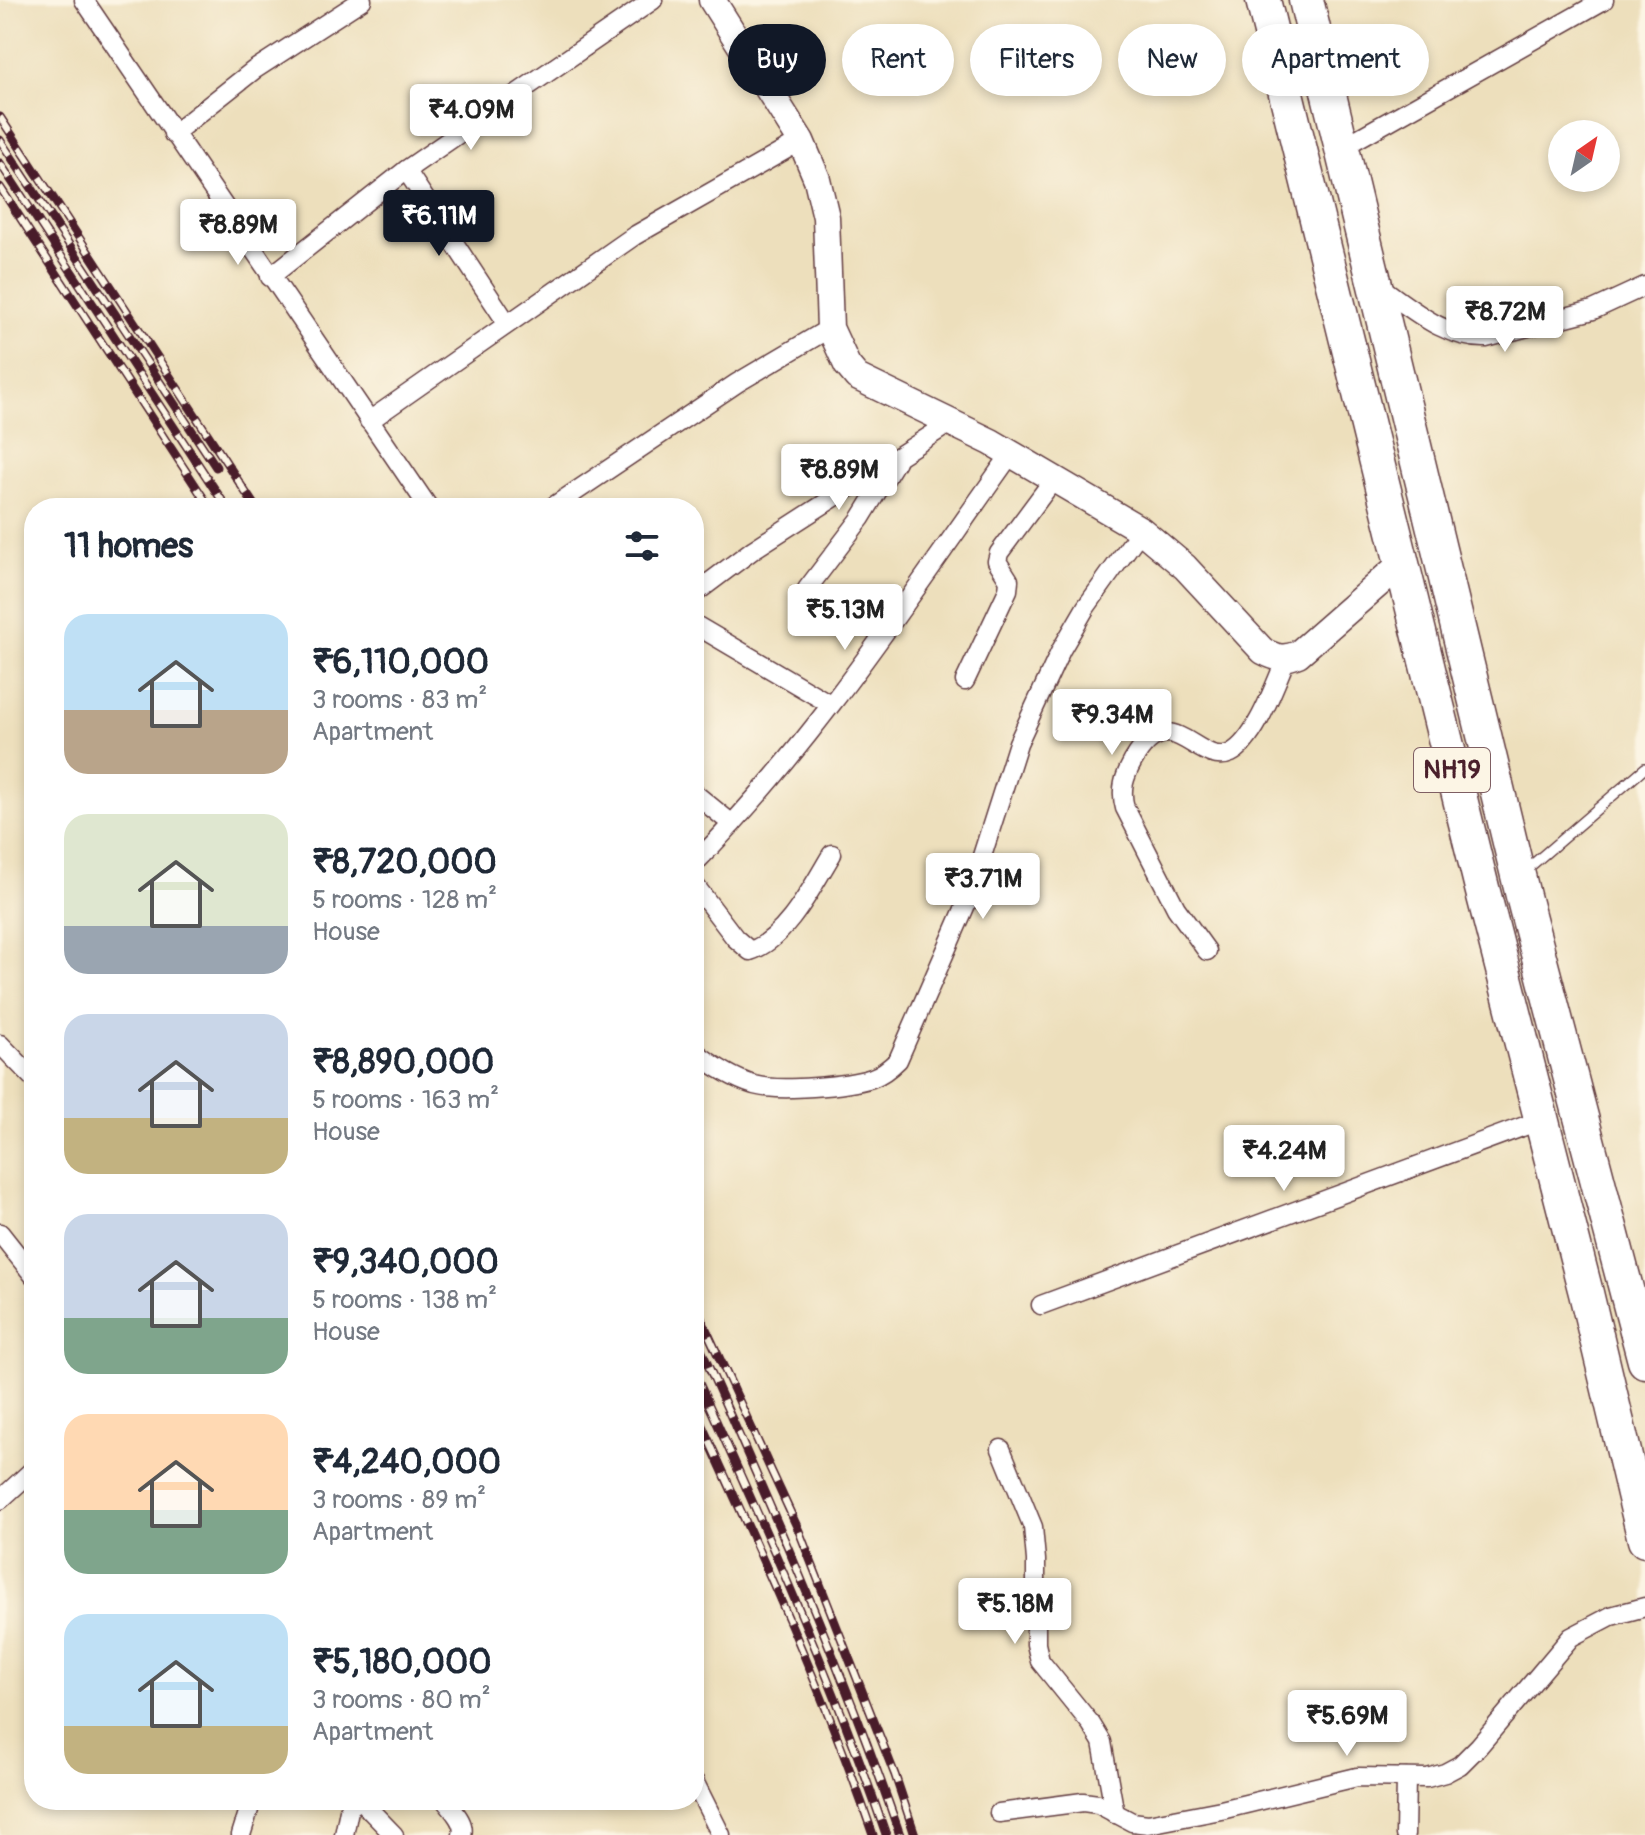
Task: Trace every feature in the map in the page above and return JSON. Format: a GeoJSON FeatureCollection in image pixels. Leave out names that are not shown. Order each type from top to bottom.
{"type":"FeatureCollection","features":[{"type":"Feature","properties":{"kind":"highway","name":"NH19"},"geometry":{"type":"LineString","coordinates":[[1263,0],[1645,1540]]}},
{"type":"Feature","properties":{"kind":"highway","name":"NH19"},"geometry":{"type":"LineString","coordinates":[[1306,0],[1518,876],[1645,1361]]}},
{"type":"Feature","properties":{"kind":"street"},"geometry":{"type":"LineString","coordinates":[[84,0],[422,498]]}},
{"type":"Feature","properties":{"kind":"street"},"geometry":{"type":"LineString","coordinates":[[173,134],[254,70],[362,0]]}},
{"type":"Feature","properties":{"kind":"street"},"geometry":{"type":"LineString","coordinates":[[270,277],[406,170],[653,0]]}},
{"type":"Feature","properties":{"kind":"street"},"geometry":{"type":"LineString","coordinates":[[712,0],[801,141],[817,179],[826,217],[830,328],[847,365],[857,377],[1011,454],[1141,530],[1185,567],[1263,651],[1286,659]]}},
{"type":"Feature","properties":{"kind":"street"},"geometry":{"type":"LineString","coordinates":[[1341,148],[1604,0]]}},
{"type":"Feature","properties":{"kind":"street"},"geometry":{"type":"LineString","coordinates":[[369,421],[634,236],[801,141]]}},
{"type":"Feature","properties":{"kind":"street"},"geometry":{"type":"LineString","coordinates":[[406,170],[507,323]]}},
{"type":"Feature","properties":{"kind":"street"},"geometry":{"type":"LineString","coordinates":[[1374,283],[1447,331],[1468,338],[1486,338],[1593,310],[1645,286]]}},
{"type":"Feature","properties":{"kind":"street"},"geometry":{"type":"LineString","coordinates":[[566,498],[737,383],[830,328]]}},
{"type":"Feature","properties":{"kind":"street"},"geometry":{"type":"LineString","coordinates":[[704,586],[754,549],[950,423]]}},
{"type":"Feature","properties":{"kind":"street"},"geometry":{"type":"LineString","coordinates":[[704,853],[847,685],[1011,454]]}},
{"type":"Feature","properties":{"kind":"street"},"geometry":{"type":"LineString","coordinates":[[807,589],[861,518],[900,455]]}},
{"type":"Feature","properties":{"kind":"street"},"geometry":{"type":"LineString","coordinates":[[965,681],[1008,590],[1009,580],[997,561],[999,553],[1054,479]]}},
{"type":"Feature","properties":{"kind":"street"},"geometry":{"type":"LineString","coordinates":[[704,1058],[737,1080],[785,1089],[874,1077],[898,1060],[968,900],[1018,743],[1079,618],[1141,530]]}},
{"type":"Feature","properties":{"kind":"street"},"geometry":{"type":"LineString","coordinates":[[1207,951],[1176,908],[1125,808],[1121,794],[1134,759],[1150,739],[1162,733],[1172,733],[1223,756],[1235,751],[1250,734],[1286,659],[1298,654],[1401,564]]}},
{"type":"Feature","properties":{"kind":"street"},"geometry":{"type":"LineString","coordinates":[[704,630],[830,704]]}},
{"type":"Feature","properties":{"kind":"street"},"geometry":{"type":"LineString","coordinates":[[704,801],[732,824]]}},
{"type":"Feature","properties":{"kind":"street"},"geometry":{"type":"LineString","coordinates":[[704,897],[735,938],[750,951],[761,947],[789,921],[832,854]]}},
{"type":"Feature","properties":{"kind":"street"},"geometry":{"type":"LineString","coordinates":[[0,1044],[24,1069]]}},
{"type":"Feature","properties":{"kind":"street"},"geometry":{"type":"LineString","coordinates":[[1041,1305],[1541,1120]]}},
{"type":"Feature","properties":{"kind":"street"},"geometry":{"type":"LineString","coordinates":[[0,1233],[24,1263]]}},
{"type":"Feature","properties":{"kind":"street"},"geometry":{"type":"LineString","coordinates":[[1001,1449],[1033,1527],[1036,1644],[1040,1661],[1102,1742],[1115,1814]]}},
{"type":"Feature","properties":{"kind":"street"},"geometry":{"type":"LineString","coordinates":[[0,1500],[24,1478]]}},
{"type":"Feature","properties":{"kind":"street"},"geometry":{"type":"LineString","coordinates":[[999,1813],[1083,1802],[1098,1804],[1132,1822],[1148,1824],[1357,1777],[1427,1778],[1445,1773],[1460,1765],[1502,1721],[1571,1637],[1611,1616],[1645,1607]]}},
{"type":"Feature","properties":{"kind":"street"},"geometry":{"type":"LineString","coordinates":[[1405,1835],[1406,1778]]}},
{"type":"Feature","properties":{"kind":"street"},"geometry":{"type":"LineString","coordinates":[[704,1801],[721,1835]]}},
{"type":"Feature","properties":{"kind":"street"},"geometry":{"type":"LineString","coordinates":[[241,1835],[249,1810]]}},
{"type":"Feature","properties":{"kind":"street"},"geometry":{"type":"LineString","coordinates":[[344,1835],[349,1810]]}},
{"type":"Feature","properties":{"kind":"street"},"geometry":{"type":"LineString","coordinates":[[370,1810],[394,1835]]}},
{"type":"Feature","properties":{"kind":"street"},"geometry":{"type":"LineString","coordinates":[[453,1810],[464,1828],[462,1835]]}},
{"type":"Feature","properties":{"kind":"lane"},"geometry":{"type":"LineString","coordinates":[[1518,876],[1645,768]]}},
{"type":"Feature","properties":{"kind":"railway"},"geometry":{"type":"LineString","coordinates":[[0,117],[249,498]]}},
{"type":"Feature","properties":{"kind":"railway"},"geometry":{"type":"LineString","coordinates":[[0,140],[216,467]]}},
{"type":"Feature","properties":{"kind":"railway"},"geometry":{"type":"LineString","coordinates":[[0,163],[220,498]]}},
{"type":"Feature","properties":{"kind":"railway"},"geometry":{"type":"LineString","coordinates":[[0,187],[203,498]]}},
{"type":"Feature","properties":{"kind":"railway"},"geometry":{"type":"LineString","coordinates":[[704,1325],[799,1531],[895,1775],[915,1835]]}},
{"type":"Feature","properties":{"kind":"railway"},"geometry":{"type":"LineString","coordinates":[[704,1357],[828,1645],[900,1835]]}},
{"type":"Feature","properties":{"kind":"railway"},"geometry":{"type":"LineString","coordinates":[[704,1394],[820,1659],[886,1835]]}},
{"type":"Feature","properties":{"kind":"railway"},"geometry":{"type":"LineString","coordinates":[[704,1430],[811,1673],[873,1835]]}}]}
